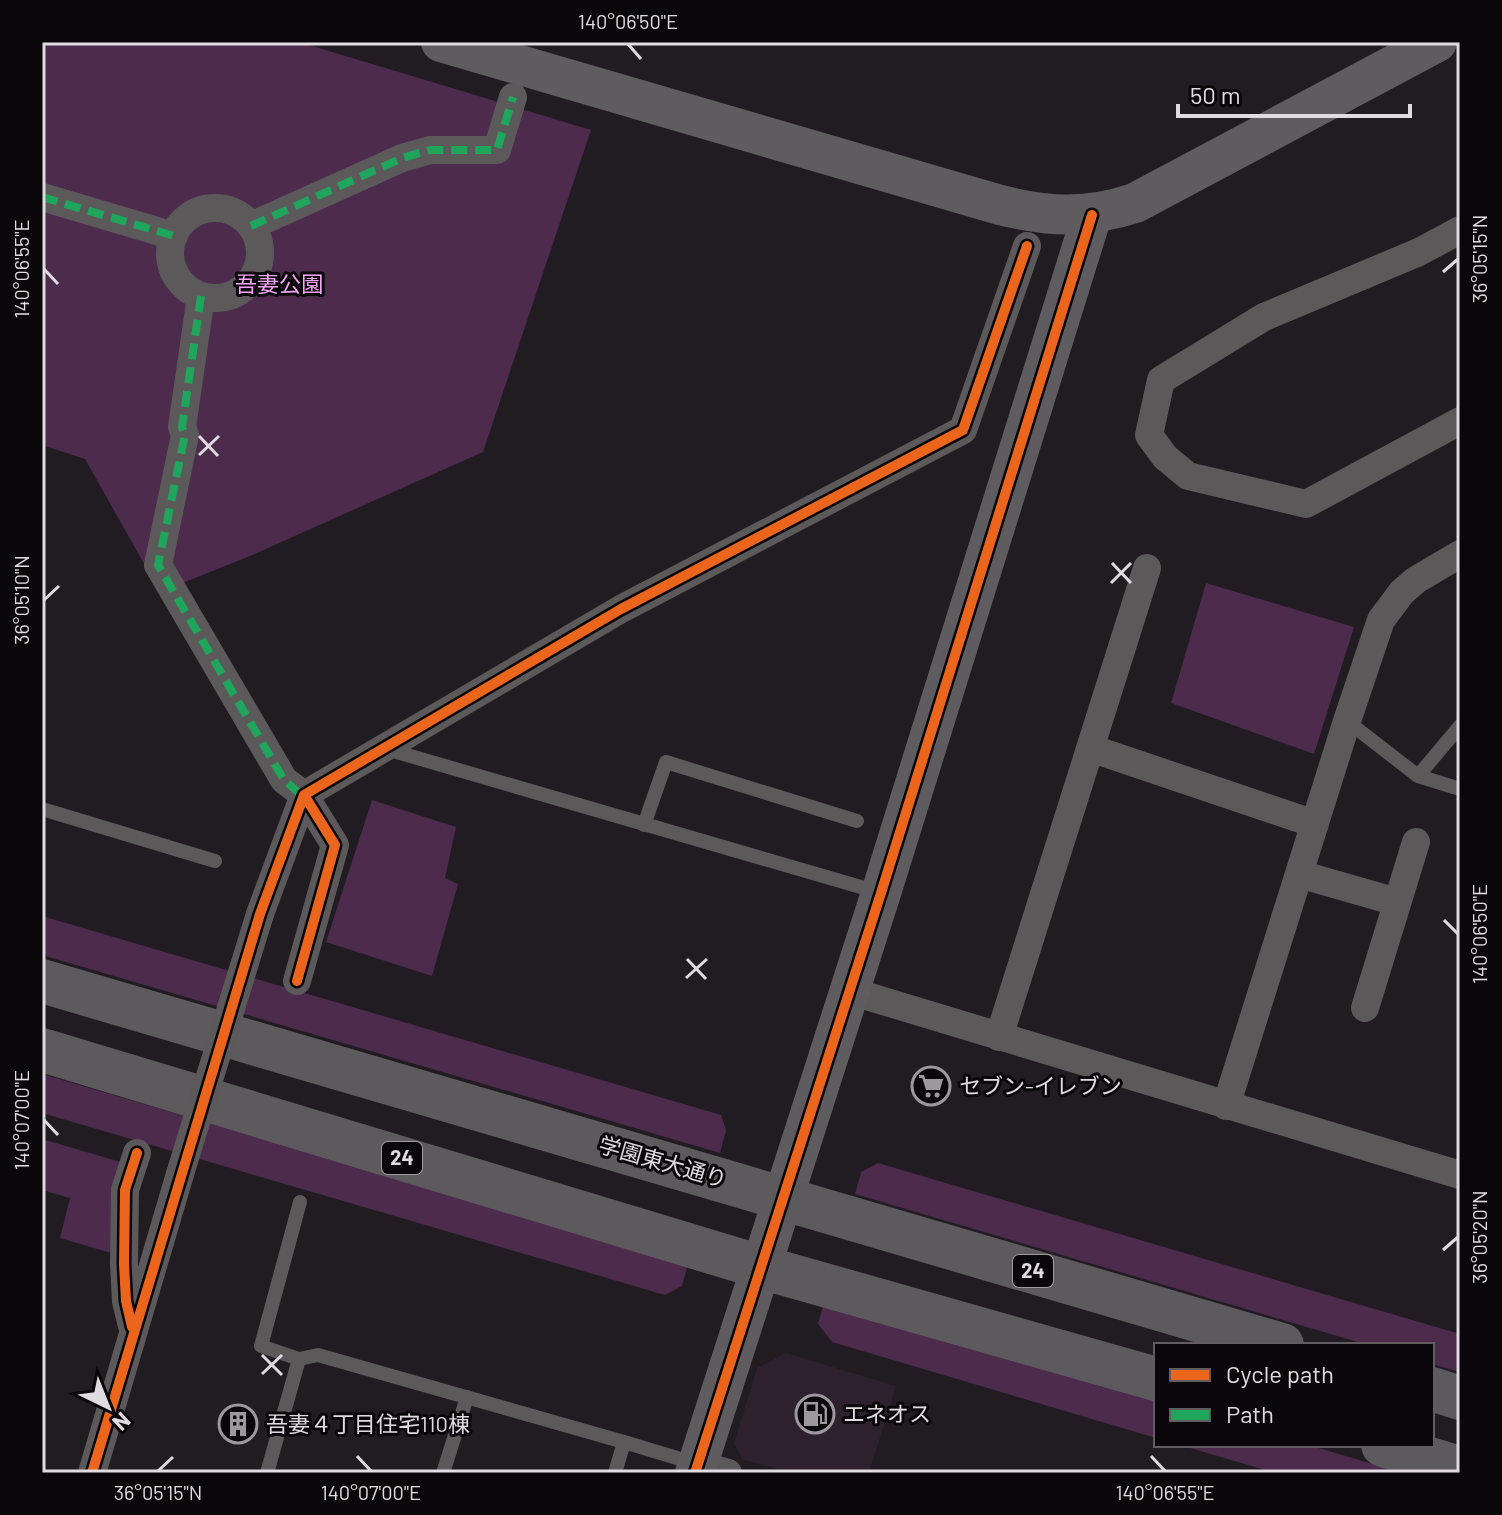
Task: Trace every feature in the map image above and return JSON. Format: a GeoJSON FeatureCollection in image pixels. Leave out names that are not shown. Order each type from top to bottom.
{"type":"FeatureCollection","features":[{"type":"Feature","properties":{"kind":"main road","name":"学園東大通り"},"geometry":{"type":"LineString","coordinates":[[42,981],[1275,1343]]}},
{"type":"Feature","properties":{"kind":"main road","name":"24"},"geometry":{"type":"LineString","coordinates":[[42,1050],[761,1267],[1154,1378]]}},
{"type":"Feature","properties":{"kind":"main road"},"geometry":{"type":"LineString","coordinates":[[1434,1390],[1460,1398]]}},
{"type":"Feature","properties":{"kind":"main road"},"geometry":{"type":"LineString","coordinates":[[1390,1447],[1460,1468]]}},
{"type":"Feature","properties":{"kind":"street"},"geometry":{"type":"LineString","coordinates":[[441,42],[1000,205],[1049,215],[1092,215],[1135,203],[1437,42]]}},
{"type":"Feature","properties":{"kind":"street"},"geometry":{"type":"LineString","coordinates":[[251,226],[402,158],[430,150],[497,150],[513,97]]}},
{"type":"Feature","properties":{"kind":"street"},"geometry":{"type":"LineString","coordinates":[[42,197],[174,236]]}},
{"type":"Feature","properties":{"kind":"street"},"geometry":{"type":"LineString","coordinates":[[211,208],[226,209],[240,215],[251,226],[258,239],[258,265],[241,290],[215,298],[201,296],[187,289],[177,278],[171,264],[170,249],[174,236],[183,221],[196,212],[211,208]]}},
{"type":"Feature","properties":{"kind":"street"},"geometry":{"type":"LineString","coordinates":[[707,1470],[761,1267],[1092,215]]}},
{"type":"Feature","properties":{"kind":"street"},"geometry":{"type":"LineString","coordinates":[[1460,230],[1419,252],[1264,317],[1161,380],[1149,435],[1165,457],[1188,476],[1306,504],[1460,421]]}},
{"type":"Feature","properties":{"kind":"street"},"geometry":{"type":"LineString","coordinates":[[92,1473],[260,914],[304,795],[621,609],[963,430],[1027,246]]}},
{"type":"Feature","properties":{"kind":"street"},"geometry":{"type":"LineString","coordinates":[[201,296],[182,427],[185,435],[158,565],[284,780],[304,795],[335,845],[297,981]]}},
{"type":"Feature","properties":{"kind":"street"},"geometry":{"type":"LineString","coordinates":[[1226,1106],[1381,620],[1416,580],[1460,554]]}},
{"type":"Feature","properties":{"kind":"street"},"geometry":{"type":"LineString","coordinates":[[999,1037],[1147,568]]}},
{"type":"Feature","properties":{"kind":"street"},"geometry":{"type":"LineString","coordinates":[[1090,748],[1315,824]]}},
{"type":"Feature","properties":{"kind":"street"},"geometry":{"type":"LineString","coordinates":[[1365,1008],[1416,842]]}},
{"type":"Feature","properties":{"kind":"street"},"geometry":{"type":"LineString","coordinates":[[1299,874],[1397,902]]}},
{"type":"Feature","properties":{"kind":"street"},"geometry":{"type":"LineString","coordinates":[[850,991],[1460,1175]]}},
{"type":"Feature","properties":{"kind":"street"},"geometry":{"type":"LineString","coordinates":[[133,1331],[126,1301],[124,1220],[125,1190],[137,1153]]}},
{"type":"Feature","properties":{"kind":"lane"},"geometry":{"type":"LineString","coordinates":[[1347,721],[1418,776],[1460,789]]}},
{"type":"Feature","properties":{"kind":"lane"},"geometry":{"type":"LineString","coordinates":[[1418,776],[1460,726]]}},
{"type":"Feature","properties":{"kind":"lane"},"geometry":{"type":"LineString","coordinates":[[383,748],[881,893]]}},
{"type":"Feature","properties":{"kind":"lane"},"geometry":{"type":"LineString","coordinates":[[644,825],[666,762],[857,821]]}},
{"type":"Feature","properties":{"kind":"lane"},"geometry":{"type":"LineString","coordinates":[[42,809],[215,861]]}},
{"type":"Feature","properties":{"kind":"lane"},"geometry":{"type":"LineString","coordinates":[[300,1202],[261,1346],[299,1359],[318,1355],[624,1442],[707,1470]]}},
{"type":"Feature","properties":{"kind":"lane"},"geometry":{"type":"LineString","coordinates":[[267,1473],[299,1359]]}},
{"type":"Feature","properties":{"kind":"lane"},"geometry":{"type":"LineString","coordinates":[[443,1473],[467,1397]]}},
{"type":"Feature","properties":{"kind":"lane"},"geometry":{"type":"LineString","coordinates":[[615,1473],[624,1442]]}},
{"type":"Feature","properties":{"kind":"shaded area","name":"エネオス"},"geometry":{"type":"Polygon","coordinates":[[[786,1353],[896,1386],[869,1473],[790,1473],[742,1459],[734,1443],[757,1368],[786,1353]]]}},
{"type":"Feature","properties":{"kind":"green space","name":"吾妻公園"},"geometry":{"type":"Polygon","coordinates":[[[42,42],[299,42],[591,130],[483,452],[250,556],[160,592],[85,459],[42,445],[42,42]]]}},
{"type":"Feature","properties":{"kind":"green space"},"geometry":{"type":"Polygon","coordinates":[[[1206,583],[1354,627],[1314,754],[1171,703],[1206,583]]]}},
{"type":"Feature","properties":{"kind":"green space"},"geometry":{"type":"Polygon","coordinates":[[[372,800],[456,827],[445,878],[458,884],[432,976],[326,942],[372,800]]]}},
{"type":"Feature","properties":{"kind":"green space"},"geometry":{"type":"Polygon","coordinates":[[[42,916],[721,1115],[726,1130],[720,1153],[42,955],[42,916]]]}},
{"type":"Feature","properties":{"kind":"green space"},"geometry":{"type":"Polygon","coordinates":[[[42,1074],[688,1264],[682,1286],[665,1295],[42,1113],[42,1074]]]}},
{"type":"Feature","properties":{"kind":"green space"},"geometry":{"type":"Polygon","coordinates":[[[42,1139],[124,1163],[111,1253],[60,1238],[70,1198],[42,1190],[42,1139]]]}},
{"type":"Feature","properties":{"kind":"green space"},"geometry":{"type":"Polygon","coordinates":[[[878,1163],[1460,1334],[1460,1372],[1434,1365],[1434,1343],[1361,1343],[855,1194],[861,1172],[878,1163]]]}},
{"type":"Feature","properties":{"kind":"green space"},"geometry":{"type":"Polygon","coordinates":[[[824,1302],[1154,1399],[1154,1437],[832,1342],[818,1324],[824,1302]]]}},
{"type":"Feature","properties":{"kind":"green space"},"geometry":{"type":"Polygon","coordinates":[[[1187,1447],[1315,1447],[1404,1473],[1275,1473],[1187,1447]]]}},
{"type":"Feature","properties":{"kind":"marked path"},"geometry":{"type":"LineString","coordinates":[[251,226],[402,158],[430,150],[497,150],[513,97]]}},
{"type":"Feature","properties":{"kind":"marked path"},"geometry":{"type":"LineString","coordinates":[[42,197],[174,236]]}},
{"type":"Feature","properties":{"kind":"marked path"},"geometry":{"type":"LineString","coordinates":[[201,296],[182,427],[185,435],[158,565],[284,780],[306,799]]}},
{"type":"Feature","properties":{"kind":"cycle path"},"geometry":{"type":"LineString","coordinates":[[695,1473],[881,893],[1092,215]]}},
{"type":"Feature","properties":{"kind":"cycle path"},"geometry":{"type":"LineString","coordinates":[[92,1473],[260,914],[304,795],[621,609],[963,430],[1027,246]]}},
{"type":"Feature","properties":{"kind":"cycle path"},"geometry":{"type":"LineString","coordinates":[[297,981],[335,845],[304,795]]}},
{"type":"Feature","properties":{"kind":"cycle path"},"geometry":{"type":"LineString","coordinates":[[132,1327],[126,1301],[124,1264],[125,1190],[137,1153]]}},
{"type":"Feature","properties":{"kind":"place","name":"セブン-イレブン"},"geometry":{"type":"Point","coordinates":[931,1086]}},
{"type":"Feature","properties":{"kind":"place","name":"エネオス"},"geometry":{"type":"Point","coordinates":[815,1414]}},
{"type":"Feature","properties":{"kind":"place","name":"吾妻４丁目住宅110棟"},"geometry":{"type":"Point","coordinates":[238,1424]}}]}
